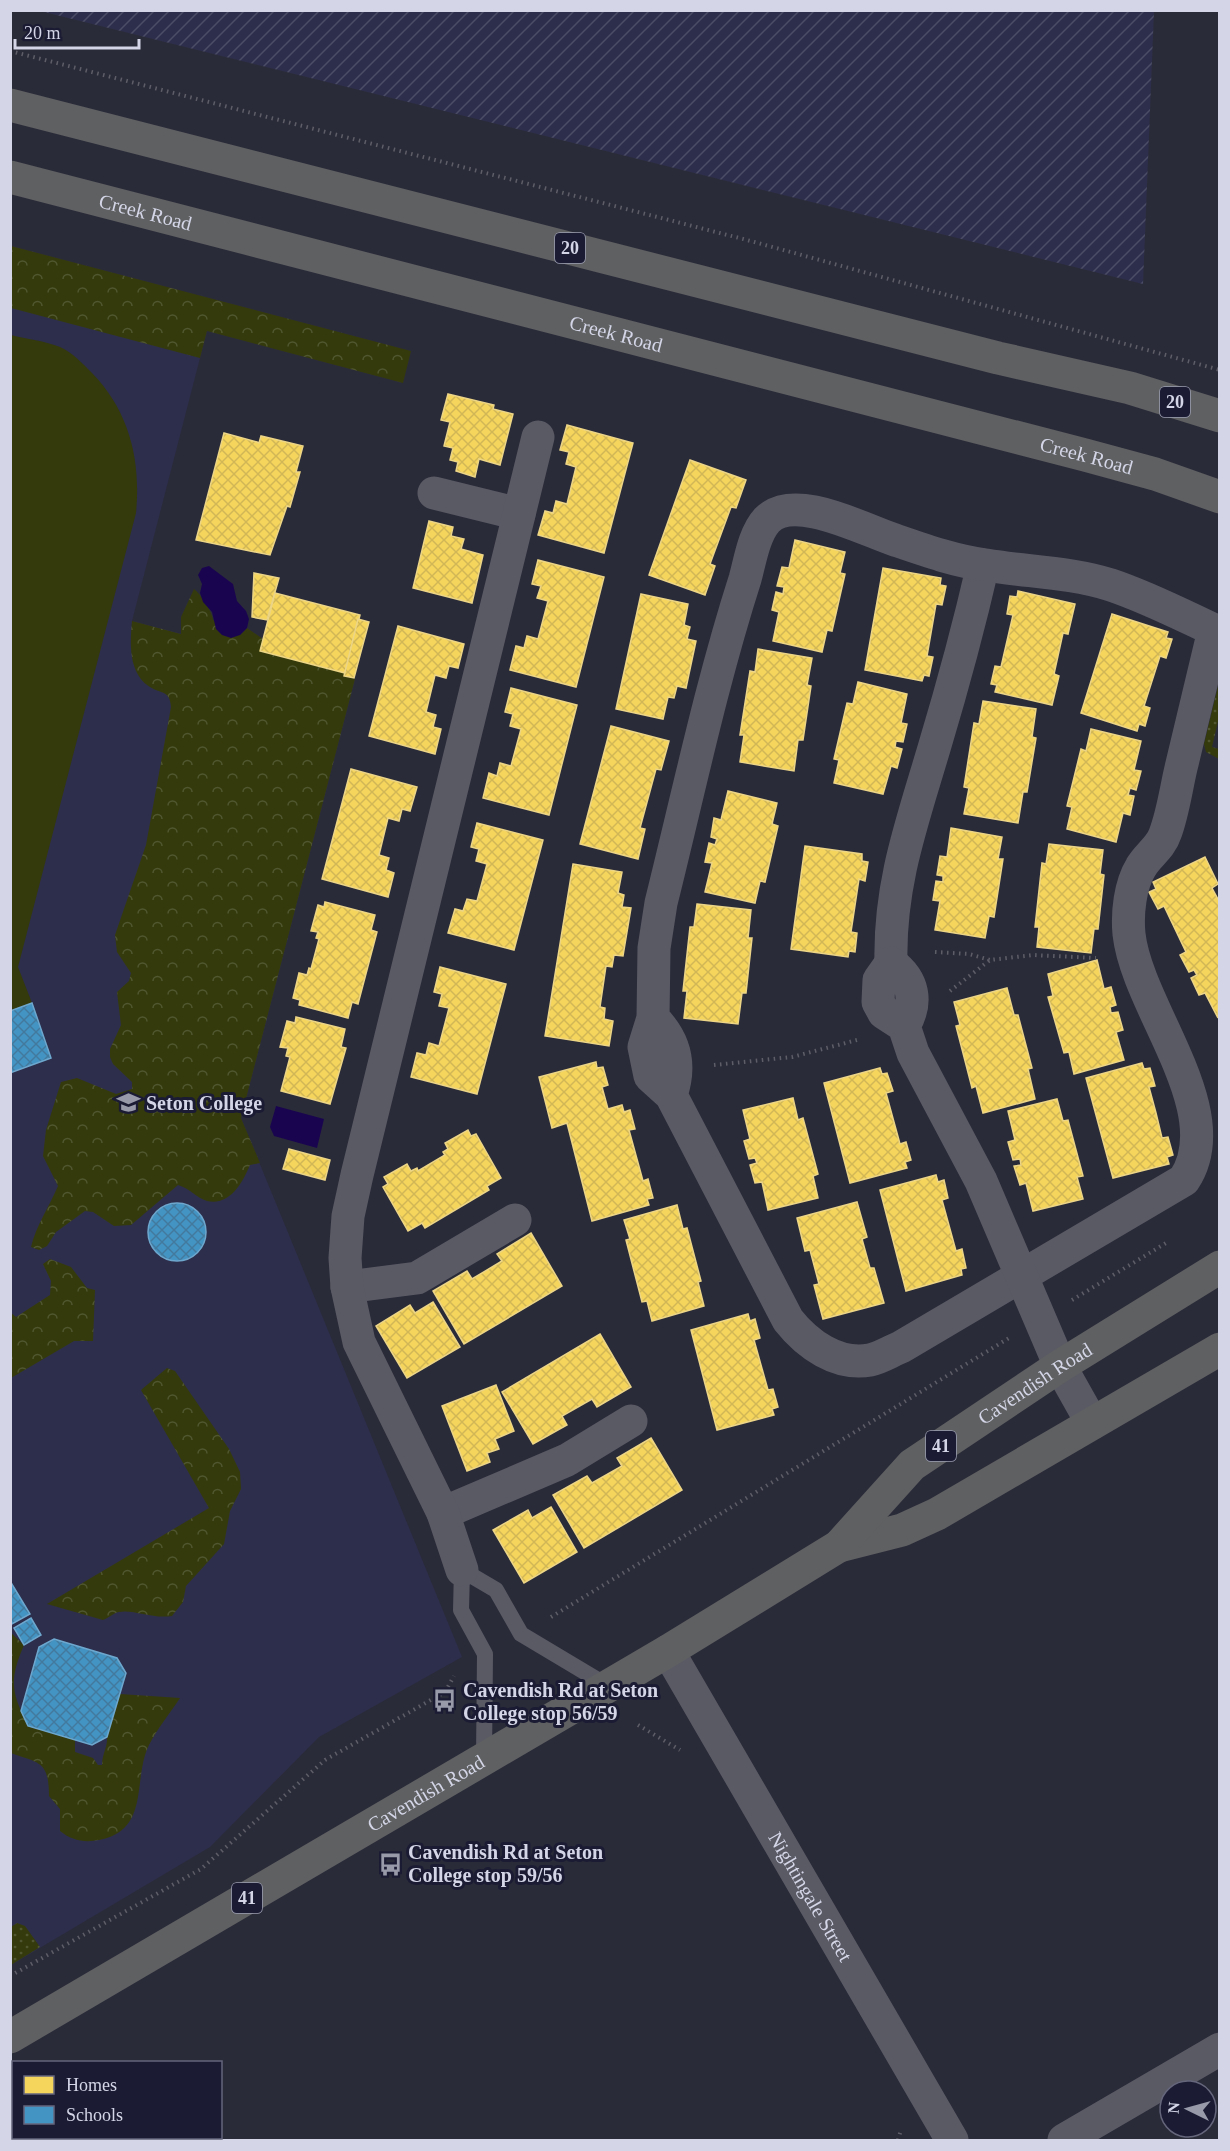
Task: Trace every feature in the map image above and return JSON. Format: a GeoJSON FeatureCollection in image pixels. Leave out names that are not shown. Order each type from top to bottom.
{"type":"FeatureCollection","features":[{"type":"Feature","properties":{"kind":"main road","name":"20"},"geometry":{"type":"LineString","coordinates":[[10,105],[998,358],[1130,388],[1220,416]]}},
{"type":"Feature","properties":{"kind":"main road","name":"Creek Road"},"geometry":{"type":"LineString","coordinates":[[10,177],[1085,454],[1220,496]]}},
{"type":"Feature","properties":{"kind":"main road","name":"Cavendish Road"},"geometry":{"type":"LineString","coordinates":[[10,2037],[668,1651],[839,1546],[912,1465],[1060,1366],[1220,1267]]}},
{"type":"Feature","properties":{"kind":"main road","name":"Cavendish Road"},"geometry":{"type":"LineString","coordinates":[[839,1546],[902,1530],[937,1514],[1220,1349]]}},
{"type":"Feature","properties":{"kind":"street"},"geometry":{"type":"LineString","coordinates":[[462,1570],[443,1514],[359,1342],[347,1287],[348,1216],[538,437]]}},
{"type":"Feature","properties":{"kind":"street"},"geometry":{"type":"LineString","coordinates":[[434,494],[519,514]]}},
{"type":"Feature","properties":{"kind":"street"},"geometry":{"type":"LineString","coordinates":[[795,508],[854,524],[933,553],[983,565],[1063,573],[1109,585],[1149,599],[1214,630],[1165,837],[1141,867],[1132,889],[1129,912],[1129,934],[1134,956],[1201,1080],[1208,1109],[1210,1142],[1196,1169],[1184,1180],[901,1347],[870,1360],[842,1358],[826,1353],[805,1338],[788,1320],[671,1095],[675,1082],[675,1053],[667,1034],[653,1018],[654,948],[661,903],[731,622],[760,529],[776,513],[795,508]]}},
{"type":"Feature","properties":{"kind":"street"},"geometry":{"type":"LineString","coordinates":[[983,565],[959,664],[897,879],[890,926],[891,963],[879,980],[878,1002],[884,1013],[904,1026],[913,1053],[981,1181],[1060,1366],[1092,1423]]}},
{"type":"Feature","properties":{"kind":"street"},"geometry":{"type":"LineString","coordinates":[[347,1287],[417,1278],[515,1220]]}},
{"type":"Feature","properties":{"kind":"street"},"geometry":{"type":"LineString","coordinates":[[443,1514],[567,1460],[631,1421]]}},
{"type":"Feature","properties":{"kind":"street","name":"Nightingale Street"},"geometry":{"type":"LineString","coordinates":[[668,1651],[952,2140]]}},
{"type":"Feature","properties":{"kind":"street"},"geometry":{"type":"LineString","coordinates":[[1064,2140],[1220,2049]]}},
{"type":"Feature","properties":{"kind":"lane"},"geometry":{"type":"LineString","coordinates":[[462,1570],[496,1590],[521,1634],[608,1686]]}},
{"type":"Feature","properties":{"kind":"lane"},"geometry":{"type":"LineString","coordinates":[[462,1570],[462,1610],[485,1654],[484,1759]]}},
{"type":"Feature","properties":{"kind":"path"},"geometry":{"type":"LineString","coordinates":[[10,51],[747,240],[1220,370]]}},
{"type":"Feature","properties":{"kind":"path"},"geometry":{"type":"LineString","coordinates":[[891,963],[910,956],[948,951],[990,960]]}},
{"type":"Feature","properties":{"kind":"path"},"geometry":{"type":"LineString","coordinates":[[521,1634],[1166,1243]]}},
{"type":"Feature","properties":{"kind":"path"},"geometry":{"type":"LineString","coordinates":[[10,1976],[201,1869],[325,1760],[445,1692],[459,1669],[485,1654]]}},
{"type":"Feature","properties":{"kind":"shaded area"},"geometry":{"type":"Polygon","coordinates":[[[40,11],[1154,11],[1143,284],[40,11]]]}},
{"type":"Feature","properties":{"kind":"shaded area","name":"Seton College"},"geometry":{"type":"Polygon","coordinates":[[[10,246],[215,300],[132,621],[355,679],[241,1118],[462,1657],[319,1737],[210,1847],[11,1965],[10,246]]]}},
{"type":"Feature","properties":{"kind":"shaded area"},"geometry":{"type":"Polygon","coordinates":[[[209,566],[233,584],[237,601],[246,611],[249,619],[247,628],[240,635],[231,638],[222,635],[216,629],[212,612],[203,602],[200,593],[202,584],[198,575],[202,568],[209,566]]]}},
{"type":"Feature","properties":{"kind":"shaded area"},"geometry":{"type":"Polygon","coordinates":[[[276,1106],[324,1119],[317,1148],[274,1136],[270,1127],[276,1106]]]}},
{"type":"Feature","properties":{"kind":"green space"},"geometry":{"type":"Polygon","coordinates":[[[11,246],[411,351],[403,383],[207,331],[200,358],[11,308],[11,246]]]}},
{"type":"Feature","properties":{"kind":"green space"},"geometry":{"type":"Polygon","coordinates":[[[11,335],[64,349],[81,362],[105,388],[116,404],[130,438],[137,475],[137,494],[136,513],[18,967],[32,1003],[11,1011],[11,335]]]}},
{"type":"Feature","properties":{"kind":"green space"},"geometry":{"type":"Polygon","coordinates":[[[194,589],[206,603],[213,620],[240,635],[247,628],[263,639],[260,651],[345,673],[344,676],[355,679],[241,1118],[260,1163],[250,1165],[235,1191],[223,1200],[207,1201],[178,1185],[131,1225],[114,1226],[93,1212],[85,1211],[56,1232],[47,1246],[39,1250],[31,1247],[33,1239],[58,1186],[43,1156],[46,1130],[61,1082],[77,1078],[116,1094],[132,1089],[132,1082],[113,1064],[110,1057],[110,1049],[121,1025],[117,992],[129,981],[131,973],[117,952],[115,935],[146,845],[171,707],[167,695],[143,681],[134,666],[131,648],[132,621],[181,634],[181,617],[194,589]]]}},
{"type":"Feature","properties":{"kind":"green space"},"geometry":{"type":"Polygon","coordinates":[[[1219,682],[1219,717],[1212,747],[1219,749],[1219,759],[1206,752],[1204,744],[1219,682]]]}},
{"type":"Feature","properties":{"kind":"green space"},"geometry":{"type":"Polygon","coordinates":[[[50,1259],[71,1267],[87,1288],[95,1290],[93,1341],[74,1341],[11,1378],[11,1313],[16,1317],[50,1295],[51,1281],[43,1264],[50,1259]]]}},
{"type":"Feature","properties":{"kind":"green space"},"geometry":{"type":"Polygon","coordinates":[[[167,1368],[175,1371],[229,1449],[240,1472],[241,1489],[230,1511],[224,1544],[186,1586],[183,1602],[172,1616],[124,1611],[103,1620],[47,1604],[209,1508],[141,1390],[167,1368]]]}},
{"type":"Feature","properties":{"kind":"green space"},"geometry":{"type":"Polygon","coordinates":[[[10,1632],[24,1645],[16,1668],[14,1686],[18,1704],[28,1726],[75,1740],[75,1752],[93,1758],[98,1765],[102,1765],[107,1737],[120,1694],[180,1698],[149,1745],[144,1758],[133,1815],[126,1826],[115,1834],[99,1840],[83,1841],[73,1839],[60,1831],[60,1809],[49,1796],[44,1769],[35,1762],[11,1753],[10,1632]]]}},
{"type":"Feature","properties":{"kind":"green space"},"geometry":{"type":"Polygon","coordinates":[[[17,1923],[25,1926],[40,1947],[11,1965],[11,1927],[17,1923]]]}},
{"type":"Feature","properties":{"kind":"building: Homes"},"geometry":{"type":"Polygon","coordinates":[[[448,394],[494,405],[493,409],[513,414],[500,465],[479,459],[475,477],[456,471],[458,462],[450,460],[453,448],[444,446],[450,422],[441,420],[448,394]]]}},
{"type":"Feature","properties":{"kind":"building: Homes"},"geometry":{"type":"Polygon","coordinates":[[[567,425],[633,443],[604,553],[538,535],[545,511],[553,513],[556,501],[567,504],[576,467],[566,464],[569,452],[560,450],[567,425]]]}},
{"type":"Feature","properties":{"kind":"building: Homes"},"geometry":{"type":"Polygon","coordinates":[[[224,433],[259,443],[261,436],[303,446],[296,472],[300,472],[290,507],[287,506],[270,555],[196,540],[224,433]]]}},
{"type":"Feature","properties":{"kind":"building: Homes"},"geometry":{"type":"Polygon","coordinates":[[[690,460],[746,480],[736,508],[731,507],[710,564],[715,566],[705,595],[649,575],[690,460]]]}},
{"type":"Feature","properties":{"kind":"building: Homes"},"geometry":{"type":"Polygon","coordinates":[[[429,521],[453,527],[451,536],[464,539],[461,549],[483,555],[472,603],[413,588],[429,521]]]}},
{"type":"Feature","properties":{"kind":"building: Homes"},"geometry":{"type":"Polygon","coordinates":[[[795,540],[845,552],[840,573],[845,574],[832,631],[827,630],[822,652],[773,641],[779,612],[772,610],[776,592],[783,594],[784,587],[777,586],[782,567],[789,568],[795,540]]]}},
{"type":"Feature","properties":{"kind":"building: Homes"},"geometry":{"type":"Polygon","coordinates":[[[538,560],[604,577],[576,687],[510,670],[516,646],[524,648],[527,636],[538,639],[548,601],[537,598],[541,586],[532,584],[538,560]]]}},
{"type":"Feature","properties":{"kind":"building: Homes"},"geometry":{"type":"Polygon","coordinates":[[[883,568],[941,578],[940,585],[946,586],[942,605],[936,604],[927,656],[933,657],[929,676],[924,675],[922,681],[865,670],[883,568]]]}},
{"type":"Feature","properties":{"kind":"building: Homes"},"geometry":{"type":"Polygon","coordinates":[[[254,573],[279,578],[267,620],[252,617],[254,573]]]}},
{"type":"Feature","properties":{"kind":"building: Homes"},"geometry":{"type":"Polygon","coordinates":[[[1018,591],[1075,604],[1068,634],[1063,633],[1054,674],[1059,676],[1052,705],[995,692],[997,685],[991,684],[995,666],[1001,667],[1013,615],[1007,614],[1010,596],[1017,597],[1018,591]]]}},
{"type":"Feature","properties":{"kind":"building: Homes"},"geometry":{"type":"Polygon","coordinates":[[[275,593],[360,615],[345,673],[260,651],[275,593]]]}},
{"type":"Feature","properties":{"kind":"building: Homes"},"geometry":{"type":"Polygon","coordinates":[[[641,594],[688,604],[684,625],[690,627],[687,639],[696,641],[686,688],[677,686],[674,698],[668,697],[663,719],[616,709],[641,594]]]}},
{"type":"Feature","properties":{"kind":"building: Homes"},"geometry":{"type":"Polygon","coordinates":[[[1112,614],[1168,632],[1166,638],[1172,639],[1166,658],[1160,656],[1144,706],[1150,708],[1145,726],[1139,724],[1137,731],[1081,713],[1112,614]]]}},
{"type":"Feature","properties":{"kind":"building: Homes"},"geometry":{"type":"Polygon","coordinates":[[[358,619],[369,622],[354,678],[344,676],[358,619]]]}},
{"type":"Feature","properties":{"kind":"building: Homes"},"geometry":{"type":"Polygon","coordinates":[[[398,626],[464,644],[458,668],[449,666],[446,678],[435,675],[426,712],[436,715],[433,727],[441,729],[435,754],[369,736],[398,626]]]}},
{"type":"Feature","properties":{"kind":"building: Homes"},"geometry":{"type":"Polygon","coordinates":[[[758,649],[812,658],[807,685],[811,686],[803,740],[798,740],[794,771],[740,762],[744,735],[740,735],[750,671],[755,672],[758,649]]]}},
{"type":"Feature","properties":{"kind":"building: Homes"},"geometry":{"type":"Polygon","coordinates":[[[858,682],[907,694],[901,723],[907,724],[903,742],[896,741],[895,747],[902,749],[897,768],[891,766],[883,794],[834,783],[839,760],[834,759],[847,703],[853,704],[858,682]]]}},
{"type":"Feature","properties":{"kind":"building: Homes"},"geometry":{"type":"Polygon","coordinates":[[[511,688],[577,705],[549,815],[483,798],[489,773],[497,776],[500,763],[511,766],[521,729],[510,726],[513,714],[505,712],[511,688]]]}},
{"type":"Feature","properties":{"kind":"building: Homes"},"geometry":{"type":"Polygon","coordinates":[[[983,701],[1036,709],[1032,737],[1036,738],[1027,792],[1023,792],[1018,823],[964,814],[969,788],[964,787],[974,723],[979,724],[983,701]]]}},
{"type":"Feature","properties":{"kind":"building: Homes"},"geometry":{"type":"Polygon","coordinates":[[[611,726],[669,741],[661,770],[656,769],[640,828],[645,829],[638,859],[580,844],[611,726]]]}},
{"type":"Feature","properties":{"kind":"building: Homes"},"geometry":{"type":"Polygon","coordinates":[[[1091,729],[1141,741],[1134,770],[1141,771],[1136,790],[1130,788],[1128,795],[1134,796],[1130,815],[1123,813],[1116,842],[1067,829],[1072,807],[1067,806],[1081,749],[1086,751],[1091,729]]]}},
{"type":"Feature","properties":{"kind":"building: Homes"},"geometry":{"type":"Polygon","coordinates":[[[351,769],[417,787],[410,811],[402,809],[399,821],[388,818],[379,855],[389,858],[386,870],[394,873],[388,897],[322,879],[351,769]]]}},
{"type":"Feature","properties":{"kind":"building: Homes"},"geometry":{"type":"Polygon","coordinates":[[[728,791],[777,803],[772,824],[778,826],[765,882],[760,881],[755,903],[705,892],[712,863],[705,862],[709,843],[715,845],[717,839],[711,837],[714,818],[721,820],[728,791]]]}},
{"type":"Feature","properties":{"kind":"building: Homes"},"geometry":{"type":"Polygon","coordinates":[[[477,823],[543,840],[514,950],[448,933],[455,909],[463,911],[467,899],[477,901],[487,864],[476,861],[479,849],[471,847],[477,823]]]}},
{"type":"Feature","properties":{"kind":"building: Homes"},"geometry":{"type":"Polygon","coordinates":[[[951,828],[1002,837],[998,859],[1003,859],[994,917],[989,916],[985,938],[935,930],[940,901],[933,900],[936,881],[943,882],[943,876],[937,875],[940,856],[947,857],[951,828]]]}},
{"type":"Feature","properties":{"kind":"building: Homes"},"geometry":{"type":"Polygon","coordinates":[[[1049,844],[1103,850],[1100,874],[1104,875],[1098,929],[1094,929],[1091,953],[1037,947],[1039,927],[1035,927],[1042,863],[1046,864],[1049,844]]]}},
{"type":"Feature","properties":{"kind":"building: Homes"},"geometry":{"type":"Polygon","coordinates":[[[805,846],[862,854],[862,861],[868,862],[865,881],[859,879],[851,932],[857,933],[855,952],[849,951],[848,957],[791,949],[805,846]]]}},
{"type":"Feature","properties":{"kind":"building: Homes"},"geometry":{"type":"Polygon","coordinates":[[[1205,857],[1218,884],[1212,888],[1220,903],[1218,1018],[1205,993],[1199,995],[1191,978],[1197,975],[1194,970],[1189,972],[1180,955],[1186,952],[1164,906],[1158,909],[1149,892],[1156,889],[1153,882],[1205,857]]]}},
{"type":"Feature","properties":{"kind":"building: Homes"},"geometry":{"type":"Polygon","coordinates":[[[573,864],[622,872],[618,893],[624,895],[622,907],[631,908],[623,956],[614,955],[612,967],[606,966],[600,1007],[605,1008],[604,1019],[613,1021],[609,1046],[545,1036],[573,864]]]}},
{"type":"Feature","properties":{"kind":"building: Homes"},"geometry":{"type":"Polygon","coordinates":[[[325,902],[375,915],[371,930],[377,932],[358,1004],[352,1002],[348,1018],[299,1005],[300,1000],[293,998],[299,973],[307,975],[309,968],[311,969],[319,939],[316,938],[318,932],[311,931],[318,905],[324,907],[325,902]]]}},
{"type":"Feature","properties":{"kind":"building: Homes"},"geometry":{"type":"Polygon","coordinates":[[[697,904],[751,910],[748,938],[752,938],[746,993],[742,993],[738,1024],[684,1018],[687,991],[683,991],[690,927],[694,927],[697,904]]]}},
{"type":"Feature","properties":{"kind":"building: Homes"},"geometry":{"type":"Polygon","coordinates":[[[1097,960],[1104,989],[1111,987],[1116,1005],[1110,1007],[1111,1013],[1118,1012],[1123,1030],[1116,1032],[1124,1060],[1074,1074],[1069,1052],[1064,1053],[1048,997],[1053,996],[1048,974],[1097,960]]]}},
{"type":"Feature","properties":{"kind":"building: Homes"},"geometry":{"type":"Polygon","coordinates":[[[440,967],[506,984],[477,1094],[411,1077],[417,1053],[426,1055],[429,1043],[439,1046],[449,1008],[439,1006],[442,994],[434,992],[440,967]]]}},
{"type":"Feature","properties":{"kind":"building: Homes"},"geometry":{"type":"Polygon","coordinates":[[[1007,988],[1014,1015],[1018,1015],[1032,1068],[1028,1069],[1035,1099],[983,1113],[976,1086],[972,1088],[956,1026],[960,1025],[954,1002],[1007,988]]]}},
{"type":"Feature","properties":{"kind":"building: Homes"},"geometry":{"type":"Polygon","coordinates":[[[296,1017],[345,1029],[341,1047],[346,1048],[330,1104],[281,1091],[290,1057],[286,1056],[288,1048],[280,1047],[287,1021],[295,1023],[296,1017]]]}},
{"type":"Feature","properties":{"kind":"building: Homes"},"geometry":{"type":"Polygon","coordinates":[[[596,1062],[597,1068],[603,1067],[608,1085],[602,1087],[608,1109],[622,1105],[624,1112],[630,1110],[635,1129],[629,1130],[643,1181],[648,1179],[653,1198],[647,1199],[649,1205],[592,1221],[567,1123],[552,1128],[539,1077],[596,1062]]]}},
{"type":"Feature","properties":{"kind":"building: Homes"},"geometry":{"type":"Polygon","coordinates":[[[1142,1063],[1144,1069],[1150,1068],[1155,1086],[1149,1087],[1162,1138],[1168,1137],[1173,1155],[1167,1157],[1169,1164],[1113,1178],[1086,1078],[1142,1063]]]}},
{"type":"Feature","properties":{"kind":"building: Homes"},"geometry":{"type":"Polygon","coordinates":[[[880,1068],[882,1074],[887,1073],[893,1091],[886,1093],[900,1144],[906,1142],[911,1160],[905,1162],[907,1168],[850,1183],[824,1083],[880,1068]]]}},
{"type":"Feature","properties":{"kind":"building: Homes"},"geometry":{"type":"Polygon","coordinates":[[[793,1098],[798,1120],[803,1118],[818,1174],[813,1176],[818,1198],[768,1210],[762,1182],[755,1183],[750,1165],[757,1163],[755,1158],[749,1159],[744,1141],[750,1139],[743,1110],[793,1098]]]}},
{"type":"Feature","properties":{"kind":"building: Homes"},"geometry":{"type":"Polygon","coordinates":[[[1057,1099],[1063,1121],[1068,1120],[1083,1176],[1077,1177],[1083,1199],[1033,1211],[1026,1183],[1020,1185],[1014,1166],[1021,1165],[1020,1159],[1013,1160],[1008,1142],[1015,1140],[1008,1111],[1057,1099]]]}},
{"type":"Feature","properties":{"kind":"building: Homes"},"geometry":{"type":"Polygon","coordinates":[[[468,1130],[471,1136],[476,1134],[501,1178],[487,1186],[489,1190],[425,1228],[422,1223],[408,1231],[383,1187],[388,1184],[384,1177],[407,1164],[411,1171],[417,1168],[418,1171],[445,1155],[443,1152],[448,1149],[445,1143],[468,1130]]]}},
{"type":"Feature","properties":{"kind":"building: Homes"},"geometry":{"type":"Polygon","coordinates":[[[289,1149],[330,1160],[325,1180],[283,1169],[289,1149]]]}},
{"type":"Feature","properties":{"kind":"building: Homes"},"geometry":{"type":"Polygon","coordinates":[[[936,1175],[938,1182],[944,1180],[948,1198],[942,1200],[956,1251],[962,1249],[966,1268],[961,1269],[962,1275],[906,1291],[880,1190],[936,1175]]]}},
{"type":"Feature","properties":{"kind":"building: Homes"},"geometry":{"type":"Polygon","coordinates":[[[857,1202],[867,1237],[862,1239],[870,1268],[874,1268],[884,1303],[823,1319],[814,1285],[819,1284],[810,1250],[805,1251],[797,1218],[857,1202]]]}},
{"type":"Feature","properties":{"kind":"building: Homes"},"geometry":{"type":"Polygon","coordinates":[[[677,1205],[683,1229],[687,1228],[701,1281],[698,1282],[704,1306],[652,1321],[647,1301],[642,1302],[626,1240],[630,1239],[624,1220],[677,1205]]]}},
{"type":"Feature","properties":{"kind":"building: Homes"},"geometry":{"type":"Polygon","coordinates":[[[531,1233],[562,1286],[464,1344],[433,1291],[467,1271],[472,1279],[502,1261],[497,1254],[531,1233]]]}},
{"type":"Feature","properties":{"kind":"building: Homes"},"geometry":{"type":"Polygon","coordinates":[[[433,1302],[460,1347],[407,1378],[376,1326],[410,1305],[415,1313],[433,1302]]]}},
{"type":"Feature","properties":{"kind":"building: Homes"},"geometry":{"type":"Polygon","coordinates":[[[748,1314],[750,1321],[755,1319],[760,1338],[754,1340],[768,1390],[773,1389],[778,1407],[772,1409],[774,1415],[717,1430],[691,1330],[748,1314]]]}},
{"type":"Feature","properties":{"kind":"building: Homes"},"geometry":{"type":"Polygon","coordinates":[[[600,1334],[631,1387],[597,1407],[592,1399],[562,1416],[567,1425],[533,1444],[502,1392],[600,1334]]]}},
{"type":"Feature","properties":{"kind":"building: Homes"},"geometry":{"type":"Polygon","coordinates":[[[496,1385],[514,1431],[495,1439],[499,1449],[487,1453],[490,1462],[467,1471],[442,1406],[496,1385]]]}},
{"type":"Feature","properties":{"kind":"building: Homes"},"geometry":{"type":"Polygon","coordinates":[[[651,1438],[682,1490],[584,1548],[553,1495],[587,1476],[592,1483],[622,1466],[617,1458],[651,1438]]]}},
{"type":"Feature","properties":{"kind":"building: Homes"},"geometry":{"type":"Polygon","coordinates":[[[551,1507],[577,1552],[524,1583],[493,1530],[528,1510],[532,1518],[551,1507]]]}},
{"type":"Feature","properties":{"kind":"building: Schools"},"geometry":{"type":"Polygon","coordinates":[[[32,1003],[51,1058],[10,1073],[10,1011],[32,1003]]]}},
{"type":"Feature","properties":{"kind":"building: Schools"},"geometry":{"type":"Polygon","coordinates":[[[177,1203],[188,1205],[198,1211],[204,1221],[206,1232],[204,1243],[198,1253],[188,1259],[177,1261],[166,1259],[156,1253],[150,1243],[148,1232],[150,1221],[156,1211],[166,1205],[177,1203]]]}},
{"type":"Feature","properties":{"kind":"building: Schools"},"geometry":{"type":"Polygon","coordinates":[[[10,1581],[30,1614],[10,1625],[10,1581]]]}},
{"type":"Feature","properties":{"kind":"building: Schools"},"geometry":{"type":"Polygon","coordinates":[[[31,1618],[41,1635],[24,1645],[14,1628],[31,1618]]]}},
{"type":"Feature","properties":{"kind":"building: Schools"},"geometry":{"type":"Polygon","coordinates":[[[54,1639],[117,1658],[126,1673],[107,1737],[92,1745],[28,1726],[21,1711],[39,1647],[54,1639]]]}},
{"type":"Feature","properties":{"kind":"place","name":"Seton College"},"geometry":{"type":"Point","coordinates":[128,1103]}},
{"type":"Feature","properties":{"kind":"place","name":"Cavendish Rd at Seton College stop 56/59"},"geometry":{"type":"Point","coordinates":[445,1701]}},
{"type":"Feature","properties":{"kind":"place","name":"Cavendish Rd at Seton College stop 59/56"},"geometry":{"type":"Point","coordinates":[390,1864]}}]}
